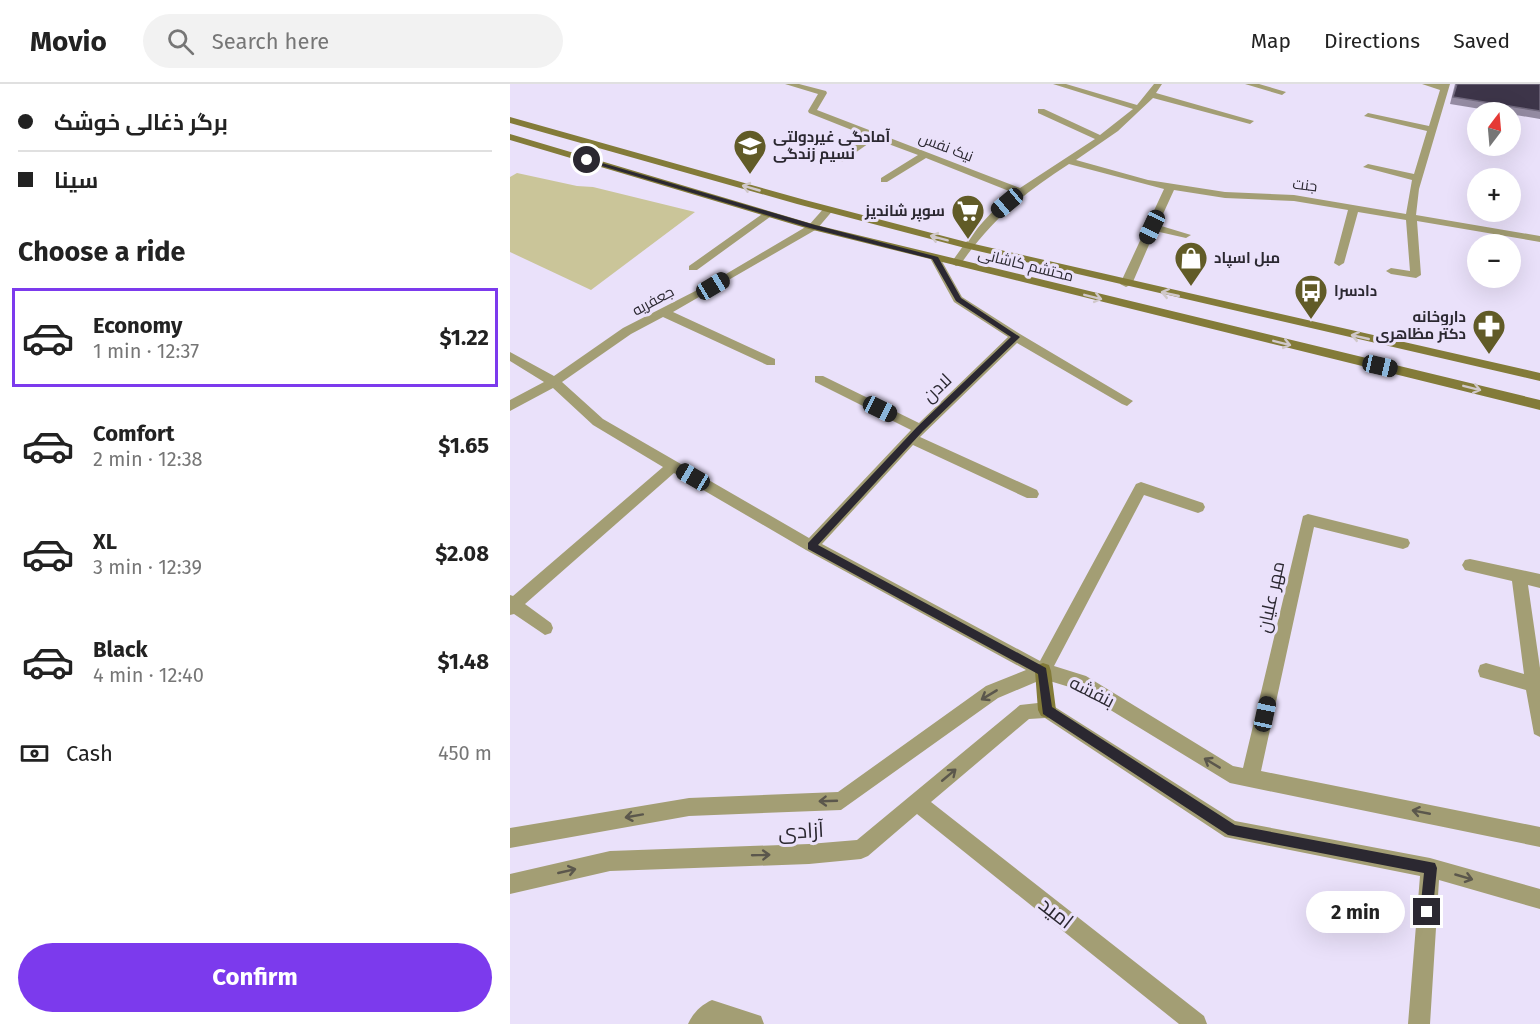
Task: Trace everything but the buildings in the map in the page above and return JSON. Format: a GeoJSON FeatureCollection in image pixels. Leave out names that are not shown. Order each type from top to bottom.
{"type":"FeatureCollection","features":[{"type":"Feature","properties":{"kind":"main road","name":"محتشم کاشانی"},"geometry":{"type":"LineString","coordinates":[[510,120],[969,246],[1126,284],[1540,377]]}},
{"type":"Feature","properties":{"kind":"main road","name":"محتشم کاشانی"},"geometry":{"type":"LineString","coordinates":[[513,139],[813,227],[1540,405]]}},
{"type":"Feature","properties":{"kind":"main road"},"geometry":{"type":"LineString","coordinates":[[1043,671],[1047,710]]}},
{"type":"Feature","properties":{"kind":"street","name":"نیک نفس"},"geometry":{"type":"LineString","coordinates":[[793,84],[823,93],[812,111],[1021,192]]}},
{"type":"Feature","properties":{"kind":"street"},"geometry":{"type":"LineString","coordinates":[[1057,84],[1138,108]]}},
{"type":"Feature","properties":{"kind":"street"},"geometry":{"type":"LineString","coordinates":[[956,263],[993,214],[1100,138],[1152,95],[1158,84]]}},
{"type":"Feature","properties":{"kind":"street"},"geometry":{"type":"LineString","coordinates":[[1250,84],[1282,92]]}},
{"type":"Feature","properties":{"kind":"street"},"geometry":{"type":"LineString","coordinates":[[1391,271],[1416,274],[1411,215],[1417,178],[1445,86],[1426,84]]}},
{"type":"Feature","properties":{"kind":"street"},"geometry":{"type":"LineString","coordinates":[[1152,95],[1250,121]]}},
{"type":"Feature","properties":{"kind":"street"},"geometry":{"type":"LineString","coordinates":[[1041,111],[1100,138]]}},
{"type":"Feature","properties":{"kind":"street"},"geometry":{"type":"LineString","coordinates":[[1368,116],[1432,129]]}},
{"type":"Feature","properties":{"kind":"street"},"geometry":{"type":"LineString","coordinates":[[839,160],[874,135]]}},
{"type":"Feature","properties":{"kind":"street"},"geometry":{"type":"LineString","coordinates":[[884,180],[925,155]]}},
{"type":"Feature","properties":{"kind":"street","name":"جنت"},"geometry":{"type":"LineString","coordinates":[[1067,160],[1147,183],[1170,187],[1225,195],[1294,198],[1411,215],[1540,239]]}},
{"type":"Feature","properties":{"kind":"street"},"geometry":{"type":"LineString","coordinates":[[1368,167],[1417,178]]}},
{"type":"Feature","properties":{"kind":"street"},"geometry":{"type":"LineString","coordinates":[[1126,284],[1170,187]]}},
{"type":"Feature","properties":{"kind":"street"},"geometry":{"type":"LineString","coordinates":[[1339,263],[1354,207]]}},
{"type":"Feature","properties":{"kind":"street","name":"جعفریه"},"geometry":{"type":"LineString","coordinates":[[510,406],[554,382],[627,331],[713,286],[813,227],[830,209]]}},
{"type":"Feature","properties":{"kind":"street"},"geometry":{"type":"LineString","coordinates":[[693,268],[769,214]]}},
{"type":"Feature","properties":{"kind":"street"},"geometry":{"type":"LineString","coordinates":[[1152,227],[1186,235]]}},
{"type":"Feature","properties":{"kind":"street"},"geometry":{"type":"LineString","coordinates":[[1485,230],[1485,234]]}},
{"type":"Feature","properties":{"kind":"street"},"geometry":{"type":"LineString","coordinates":[[935,258],[958,299],[1016,337],[1127,401]]}},
{"type":"Feature","properties":{"kind":"street"},"geometry":{"type":"LineString","coordinates":[[663,312],[771,362]]}},
{"type":"Feature","properties":{"kind":"street","name":"لادن"},"geometry":{"type":"LineString","coordinates":[[811,546],[916,434],[1016,337]]}},
{"type":"Feature","properties":{"kind":"street","name":"بنفشه"},"geometry":{"type":"LineString","coordinates":[[510,356],[554,382],[598,422],[673,466],[811,546],[1043,671],[1080,682],[1230,774],[1540,837]]}},
{"type":"Feature","properties":{"kind":"street"},"geometry":{"type":"LineString","coordinates":[[819,379],[916,434],[1032,494]]}},
{"type":"Feature","properties":{"kind":"street"},"geometry":{"type":"LineString","coordinates":[[545,628],[511,605],[673,466]]}},
{"type":"Feature","properties":{"kind":"street"},"geometry":{"type":"LineString","coordinates":[[1043,671],[1141,488],[1198,507]]}},
{"type":"Feature","properties":{"kind":"street","name":"مهر علیان"},"geometry":{"type":"LineString","coordinates":[[1250,778],[1308,520],[1403,543]]}},
{"type":"Feature","properties":{"kind":"street"},"geometry":{"type":"LineString","coordinates":[[1470,565],[1540,581]]}},
{"type":"Feature","properties":{"kind":"street"},"geometry":{"type":"LineString","coordinates":[[1519,576],[1537,686],[1540,728]]}},
{"type":"Feature","properties":{"kind":"street","name":"آزادی"},"geometry":{"type":"LineString","coordinates":[[510,838],[689,807],[841,801],[992,692],[1043,671]]}},
{"type":"Feature","properties":{"kind":"street"},"geometry":{"type":"LineString","coordinates":[[1486,671],[1537,686]]}},
{"type":"Feature","properties":{"kind":"street","name":"بنفشه"},"geometry":{"type":"LineString","coordinates":[[1047,710],[1232,830],[1430,868],[1540,899]]}},
{"type":"Feature","properties":{"kind":"street","name":"آزادی"},"geometry":{"type":"LineString","coordinates":[[510,884],[610,861],[809,854],[861,849],[1026,711],[1047,710]]}},
{"type":"Feature","properties":{"kind":"street","name":"امید"},"geometry":{"type":"LineString","coordinates":[[916,802],[1196,1024]]}},
{"type":"Feature","properties":{"kind":"street"},"geometry":{"type":"LineString","coordinates":[[1419,1024],[1430,868]]}},
{"type":"Feature","properties":{"kind":"street"},"geometry":{"type":"LineString","coordinates":[[699,1024],[712,1011],[753,1024]]}},
{"type":"Feature","properties":{"kind":"shaded area"},"geometry":{"type":"Polygon","coordinates":[[[517,173],[577,186],[593,187],[695,212],[591,290],[510,252],[510,177],[517,173]]]}},
{"type":"Feature","properties":{"kind":"place","name":"آمادگی غیردولتی نسیم زندگی"},"geometry":{"type":"Point","coordinates":[750,175]}},
{"type":"Feature","properties":{"kind":"place","name":"سوپر شاندیز"},"geometry":{"type":"Point","coordinates":[968,240]}},
{"type":"Feature","properties":{"kind":"place","name":"مبل اسپاد"},"geometry":{"type":"Point","coordinates":[1191,287]}},
{"type":"Feature","properties":{"kind":"place","name":"دادسرا"},"geometry":{"type":"Point","coordinates":[1311,320]}},
{"type":"Feature","properties":{"kind":"place","name":"داروخانه دکتر مظاهری"},"geometry":{"type":"Point","coordinates":[1489,355]}},
{"type":"Feature","properties":{"kind":"route"},"geometry":{"type":"LineString","coordinates":[[587,160],[813,227],[935,258],[958,299],[1016,337],[920,429],[811,546],[1043,671],[1047,710],[1232,830],[1430,868],[1427,912]]}}]}
